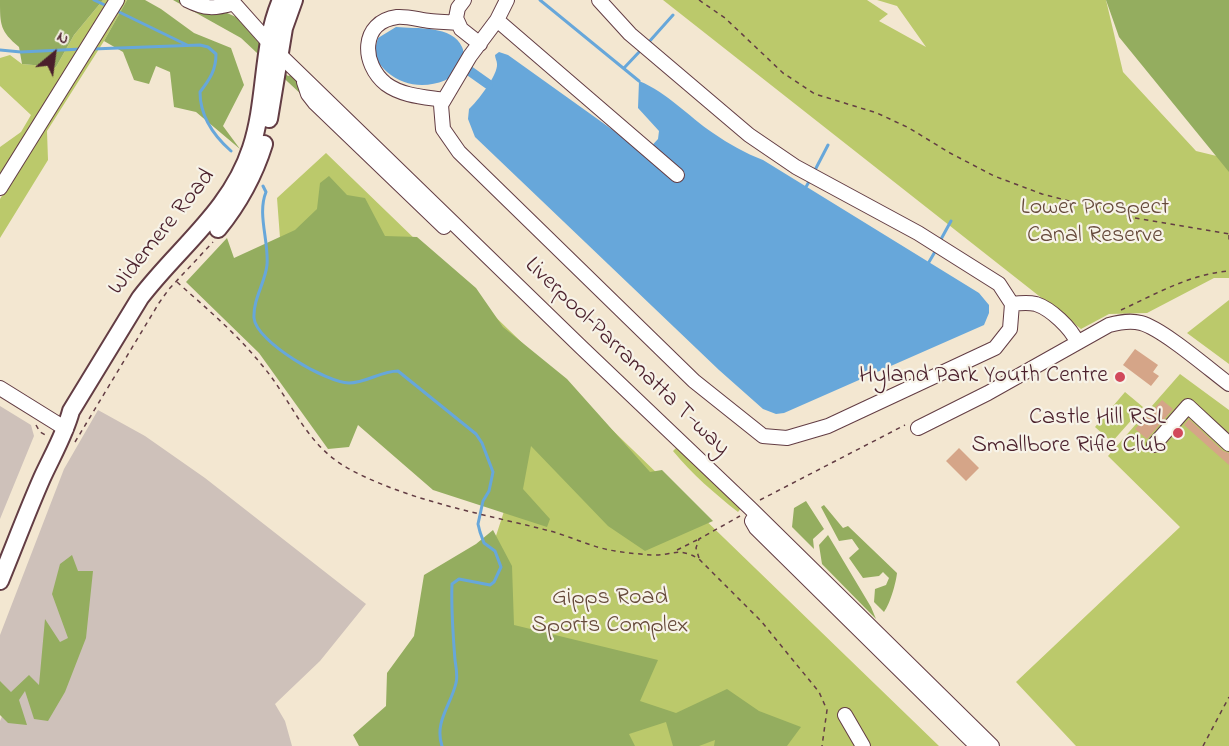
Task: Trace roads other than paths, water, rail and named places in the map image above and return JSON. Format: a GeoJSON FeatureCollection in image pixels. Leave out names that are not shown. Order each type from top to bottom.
{"type":"FeatureCollection","features":[{"type":"Feature","properties":{"kind":"main road"},"geometry":{"type":"LineString","coordinates":[[274,56],[273,25],[282,0]]}},
{"type":"Feature","properties":{"kind":"main road"},"geometry":{"type":"LineString","coordinates":[[274,56],[294,0]]}},
{"type":"Feature","properties":{"kind":"main road","name":"Widemere Road"},"geometry":{"type":"LineString","coordinates":[[0,581],[34,495],[66,429],[81,417],[164,284],[220,216],[244,192],[255,170],[259,118],[268,92],[274,56]]}},
{"type":"Feature","properties":{"kind":"street"},"geometry":{"type":"LineString","coordinates":[[0,188],[117,0]]}},
{"type":"Feature","properties":{"kind":"street"},"geometry":{"type":"LineString","coordinates":[[187,0],[202,7],[221,7],[233,1]]}},
{"type":"Feature","properties":{"kind":"street"},"geometry":{"type":"LineString","coordinates":[[464,0],[458,8],[456,18],[461,29],[480,44]]}},
{"type":"Feature","properties":{"kind":"street"},"geometry":{"type":"LineString","coordinates":[[507,0],[497,20],[441,105],[443,129],[459,152],[694,381],[763,436],[788,438],[828,426],[995,348],[1010,329],[1012,304],[999,284],[918,233],[796,167],[748,135],[630,34],[599,0]]}},
{"type":"Feature","properties":{"kind":"street","name":"Liverpool–Parramatta T-way"},"geometry":{"type":"LineString","coordinates":[[233,1],[274,56],[303,77],[581,347],[756,508],[992,746]]}},
{"type":"Feature","properties":{"kind":"street"},"geometry":{"type":"LineString","coordinates":[[444,100],[408,94],[388,85],[376,75],[369,61],[369,38],[378,24],[398,17],[434,22],[458,22]]}},
{"type":"Feature","properties":{"kind":"street"},"geometry":{"type":"LineString","coordinates":[[497,20],[677,175]]}},
{"type":"Feature","properties":{"kind":"street"},"geometry":{"type":"LineString","coordinates":[[1012,304],[1035,304],[1046,309],[1061,322],[1077,342]]}},
{"type":"Feature","properties":{"kind":"street"},"geometry":{"type":"LineString","coordinates":[[915,425],[988,393],[1109,325],[1127,321],[1143,323],[1159,332],[1229,384]]}},
{"type":"Feature","properties":{"kind":"street"},"geometry":{"type":"LineString","coordinates":[[0,388],[66,429]]}},
{"type":"Feature","properties":{"kind":"street"},"geometry":{"type":"LineString","coordinates":[[1154,445],[1188,406],[1229,443]]}},
{"type":"Feature","properties":{"kind":"street"},"geometry":{"type":"LineString","coordinates":[[756,508],[752,520],[756,528],[977,746]]}},
{"type":"Feature","properties":{"kind":"street"},"geometry":{"type":"LineString","coordinates":[[845,715],[862,746]]}},
{"type":"Feature","properties":{"kind":"water"},"geometry":{"type":"Polygon","coordinates":[[[396,27],[433,30],[451,35],[462,47],[464,67],[447,79],[427,85],[406,83],[396,78],[381,66],[375,52],[378,38],[396,27]]]}},
{"type":"Feature","properties":{"kind":"water"},"geometry":{"type":"Polygon","coordinates":[[[499,52],[508,55],[645,153],[658,139],[659,131],[638,108],[639,81],[649,86],[669,98],[725,141],[763,160],[979,293],[989,305],[989,313],[984,325],[784,413],[776,414],[763,409],[719,370],[475,137],[468,119],[469,109],[491,81],[497,64],[495,55],[499,52]]]}},
{"type":"Feature","properties":{"kind":"waterway"},"geometry":{"type":"LineString","coordinates":[[94,0],[109,7]]}},
{"type":"Feature","properties":{"kind":"waterway"},"geometry":{"type":"LineString","coordinates":[[540,0],[639,81]]}},
{"type":"Feature","properties":{"kind":"waterway"},"geometry":{"type":"LineString","coordinates":[[115,10],[187,45]]}},
{"type":"Feature","properties":{"kind":"waterway"},"geometry":{"type":"LineString","coordinates":[[648,43],[673,15]]}},
{"type":"Feature","properties":{"kind":"waterway"},"geometry":{"type":"LineString","coordinates":[[92,49],[200,45],[208,47],[216,54],[216,60],[212,74],[200,92],[202,109],[209,125],[231,151]]}},
{"type":"Feature","properties":{"kind":"waterway"},"geometry":{"type":"LineString","coordinates":[[0,50],[21,52],[82,49]]}},
{"type":"Feature","properties":{"kind":"waterway"},"geometry":{"type":"LineString","coordinates":[[624,68],[641,50]]}},
{"type":"Feature","properties":{"kind":"waterway"},"geometry":{"type":"LineString","coordinates":[[464,67],[488,84]]}},
{"type":"Feature","properties":{"kind":"waterway"},"geometry":{"type":"LineString","coordinates":[[814,172],[828,145]]}},
{"type":"Feature","properties":{"kind":"waterway"},"geometry":{"type":"LineString","coordinates":[[806,187],[811,178]]}},
{"type":"Feature","properties":{"kind":"waterway"},"geometry":{"type":"LineString","coordinates":[[263,186],[266,192],[263,218],[267,265],[254,311],[258,328],[294,360],[339,381],[349,383],[361,381],[398,371],[476,434],[482,443],[493,472],[478,524],[484,543],[495,551],[501,567],[494,582],[490,585],[459,579],[452,584],[452,622],[457,677],[440,729],[442,746]]}},
{"type":"Feature","properties":{"kind":"waterway"},"geometry":{"type":"LineString","coordinates":[[940,241],[951,221]]}},
{"type":"Feature","properties":{"kind":"waterway"},"geometry":{"type":"LineString","coordinates":[[929,262],[936,250]]}},
{"type":"Feature","properties":{"kind":"place","name":"Hyland Park Youth Centre"},"geometry":{"type":"Point","coordinates":[1120,377]}},
{"type":"Feature","properties":{"kind":"place","name":"Castle Hill RSL Smallbore Rifle Club"},"geometry":{"type":"Point","coordinates":[1178,433]}},
{"type":"Feature","properties":{"kind":"park label","name":"Lower Prospect Canal Reserve"},"geometry":{"type":"Point","coordinates":[1095,223]}},
{"type":"Feature","properties":{"kind":"park label","name":"Gipps Road Sports Complex"},"geometry":{"type":"Point","coordinates":[610,613]}}]}
